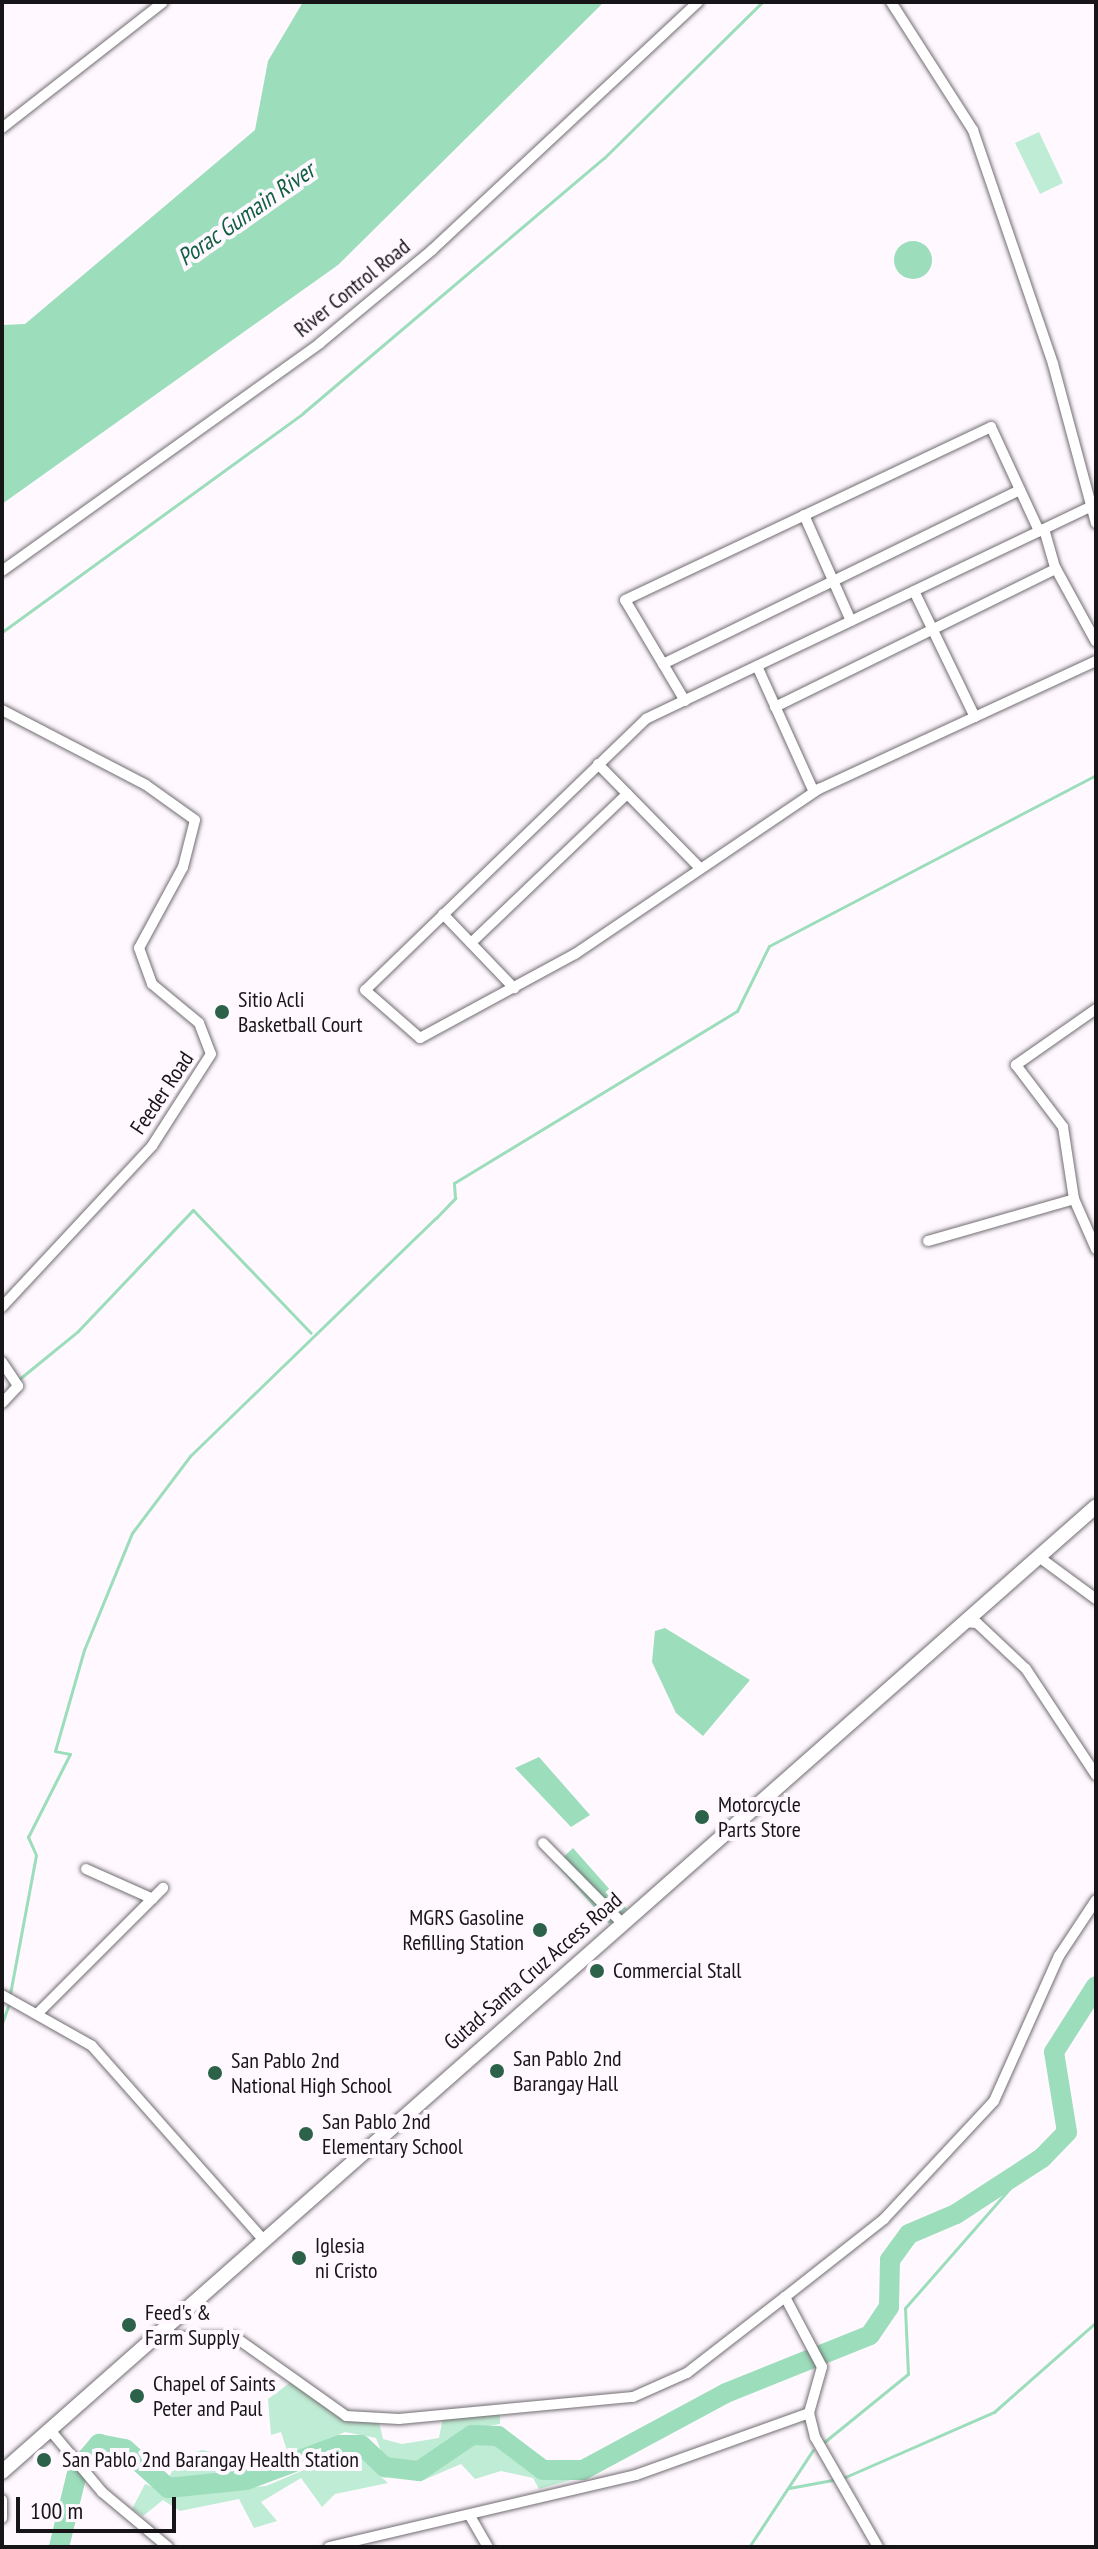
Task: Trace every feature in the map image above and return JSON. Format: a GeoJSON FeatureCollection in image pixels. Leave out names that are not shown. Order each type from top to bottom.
{"type":"FeatureCollection","features":[{"type":"Feature","properties":{"kind":"main road","name":"Gutad-Santa Cruz Access Road"},"geometry":{"type":"LineString","coordinates":[[2,2472],[262,2238],[1096,1506]]}},
{"type":"Feature","properties":{"kind":"street"},"geometry":{"type":"LineString","coordinates":[[2,128],[163,2]]}},
{"type":"Feature","properties":{"kind":"street","name":"River Control Road"},"geometry":{"type":"LineString","coordinates":[[2,571],[320,343],[432,250],[698,2]]}},
{"type":"Feature","properties":{"kind":"street"},"geometry":{"type":"LineString","coordinates":[[891,2],[973,130],[1053,364],[1096,523]]}},
{"type":"Feature","properties":{"kind":"street"},"geometry":{"type":"LineString","coordinates":[[685,701],[625,600],[991,427],[1042,530],[1056,569],[1096,642]]}},
{"type":"Feature","properties":{"kind":"street"},"geometry":{"type":"LineString","coordinates":[[663,664],[1020,490]]}},
{"type":"Feature","properties":{"kind":"street"},"geometry":{"type":"LineString","coordinates":[[1092,506],[646,719],[365,990],[420,1038],[514,988],[814,792],[1096,661]]}},
{"type":"Feature","properties":{"kind":"street"},"geometry":{"type":"LineString","coordinates":[[804,515],[851,621]]}},
{"type":"Feature","properties":{"kind":"street"},"geometry":{"type":"LineString","coordinates":[[775,707],[1056,569]]}},
{"type":"Feature","properties":{"kind":"street"},"geometry":{"type":"LineString","coordinates":[[914,591],[975,717]]}},
{"type":"Feature","properties":{"kind":"street"},"geometry":{"type":"LineString","coordinates":[[757,666],[814,792]]}},
{"type":"Feature","properties":{"kind":"street","name":"Feeder Road"},"geometry":{"type":"LineString","coordinates":[[2,710],[146,785],[195,820],[183,867],[139,948],[152,984],[199,1023],[211,1054],[152,1146],[2,1307]]}},
{"type":"Feature","properties":{"kind":"street"},"geometry":{"type":"LineString","coordinates":[[598,764],[700,868]]}},
{"type":"Feature","properties":{"kind":"street"},"geometry":{"type":"LineString","coordinates":[[471,943],[627,794]]}},
{"type":"Feature","properties":{"kind":"street"},"geometry":{"type":"LineString","coordinates":[[443,914],[514,988]]}},
{"type":"Feature","properties":{"kind":"street"},"geometry":{"type":"LineString","coordinates":[[1096,1009],[1016,1065],[1063,1127],[1074,1199],[1096,1249]]}},
{"type":"Feature","properties":{"kind":"street"},"geometry":{"type":"LineString","coordinates":[[928,1241],[1074,1199]]}},
{"type":"Feature","properties":{"kind":"street"},"geometry":{"type":"LineString","coordinates":[[2,1362],[18,1386],[2,1403]]}},
{"type":"Feature","properties":{"kind":"street"},"geometry":{"type":"LineString","coordinates":[[1039,1557],[1096,1599]]}},
{"type":"Feature","properties":{"kind":"street"},"geometry":{"type":"LineString","coordinates":[[964,1622],[977,1623],[1026,1669],[1096,1775]]}},
{"type":"Feature","properties":{"kind":"street"},"geometry":{"type":"LineString","coordinates":[[543,1843],[621,1922]]}},
{"type":"Feature","properties":{"kind":"street"},"geometry":{"type":"LineString","coordinates":[[86,1869],[153,1899]]}},
{"type":"Feature","properties":{"kind":"street"},"geometry":{"type":"LineString","coordinates":[[38,2013],[163,1888]]}},
{"type":"Feature","properties":{"kind":"street"},"geometry":{"type":"LineString","coordinates":[[154,2337],[235,2337],[346,2416],[399,2419],[633,2397],[687,2373],[884,2219],[994,2101],[1059,1956],[1096,1900]]}},
{"type":"Feature","properties":{"kind":"street"},"geometry":{"type":"LineString","coordinates":[[2,1995],[92,2046],[262,2238]]}},
{"type":"Feature","properties":{"kind":"street"},"geometry":{"type":"LineString","coordinates":[[785,2297],[815,2347],[822,2367],[809,2413],[815,2437],[823,2456],[878,2547]]}},
{"type":"Feature","properties":{"kind":"street"},"geometry":{"type":"LineString","coordinates":[[329,2547],[636,2475],[809,2413]]}},
{"type":"Feature","properties":{"kind":"street"},"geometry":{"type":"LineString","coordinates":[[50,2430],[87,2469],[102,2492],[168,2547]]}},
{"type":"Feature","properties":{"kind":"street"},"geometry":{"type":"LineString","coordinates":[[2,2500],[2,2518]]}},
{"type":"Feature","properties":{"kind":"street"},"geometry":{"type":"LineString","coordinates":[[470,2516],[488,2547]]}},
{"type":"Feature","properties":{"kind":"shaded area"},"geometry":{"type":"Polygon","coordinates":[[[1039,132],[1063,183],[1040,194],[1015,143],[1039,132]]]}},
{"type":"Feature","properties":{"kind":"shaded area"},"geometry":{"type":"Polygon","coordinates":[[[292,2381],[323,2405],[379,2422],[383,2439],[402,2444],[439,2438],[443,2417],[500,2414],[500,2424],[471,2429],[420,2466],[386,2464],[376,2438],[345,2432],[289,2457],[281,2432],[271,2435],[268,2399],[292,2381]]]}},
{"type":"Feature","properties":{"kind":"shaded area"},"geometry":{"type":"Polygon","coordinates":[[[474,2441],[498,2442],[546,2476],[585,2476],[539,2489],[533,2478],[501,2471],[475,2479],[461,2464],[419,2482],[474,2441]]]}},
{"type":"Feature","properties":{"kind":"shaded area"},"geometry":{"type":"Polygon","coordinates":[[[202,2450],[243,2459],[245,2469],[167,2481],[180,2457],[202,2450]]]}},
{"type":"Feature","properties":{"kind":"shaded area"},"geometry":{"type":"Polygon","coordinates":[[[351,2450],[388,2483],[335,2494],[322,2507],[301,2478],[261,2502],[277,2521],[254,2528],[239,2499],[180,2511],[163,2500],[143,2516],[132,2509],[145,2484],[170,2494],[266,2486],[351,2450]]]}},
{"type":"Feature","properties":{"kind":"water","name":"Porac Gumain River"},"geometry":{"type":"Polygon","coordinates":[[[303,2],[604,2],[338,265],[2,504],[2,325],[25,324],[255,130],[268,61],[303,2]]]}},
{"type":"Feature","properties":{"kind":"water"},"geometry":{"type":"Polygon","coordinates":[[[913,241],[926,247],[932,260],[926,273],[913,279],[900,273],[894,260],[900,247],[913,241]]]}},
{"type":"Feature","properties":{"kind":"water"},"geometry":{"type":"Polygon","coordinates":[[[665,1628],[750,1680],[703,1736],[676,1713],[652,1662],[655,1631],[665,1628]]]}},
{"type":"Feature","properties":{"kind":"water"},"geometry":{"type":"Polygon","coordinates":[[[539,1757],[590,1815],[571,1827],[515,1768],[539,1757]]]}},
{"type":"Feature","properties":{"kind":"water"},"geometry":{"type":"Polygon","coordinates":[[[573,1848],[627,1909],[609,1924],[556,1864],[573,1848]]]}},
{"type":"Feature","properties":{"kind":"waterway"},"geometry":{"type":"LineString","coordinates":[[2,632],[303,413],[604,158],[762,2]]}},
{"type":"Feature","properties":{"kind":"waterway"},"geometry":{"type":"LineString","coordinates":[[10,1994],[36,1855],[28,1837],[70,1754],[55,1751],[84,1650],[132,1533],[190,1456],[436,1218],[455,1198],[454,1183],[737,1011],[769,946],[1096,775]]}},
{"type":"Feature","properties":{"kind":"waterway"},"geometry":{"type":"LineString","coordinates":[[18,1380],[78,1331],[193,1210],[311,1333]]}},
{"type":"Feature","properties":{"kind":"waterway"},"geometry":{"type":"LineString","coordinates":[[59,2547],[78,2469],[99,2444],[125,2449],[168,2488],[246,2480],[340,2445],[361,2445],[385,2467],[419,2471],[472,2435],[498,2436],[543,2470],[583,2470],[726,2393],[870,2335],[889,2307],[890,2260],[909,2234],[956,2214],[1042,2158],[1067,2132],[1054,2052],[1096,1986]]}},
{"type":"Feature","properties":{"kind":"waterway"},"geometry":{"type":"LineString","coordinates":[[2,2023],[9,2004]]}},
{"type":"Feature","properties":{"kind":"waterway"},"geometry":{"type":"LineString","coordinates":[[823,2443],[908,2374],[905,2308],[1033,2162]]}},
{"type":"Feature","properties":{"kind":"waterway"},"geometry":{"type":"LineString","coordinates":[[843,2478],[994,2412],[1096,2322]]}},
{"type":"Feature","properties":{"kind":"waterway"},"geometry":{"type":"LineString","coordinates":[[749,2547],[813,2450]]}},
{"type":"Feature","properties":{"kind":"waterway"},"geometry":{"type":"LineString","coordinates":[[789,2488],[832,2480]]}},
{"type":"Feature","properties":{"kind":"place","name":"Sitio Acli Basketball Court"},"geometry":{"type":"Point","coordinates":[222,1012]}},
{"type":"Feature","properties":{"kind":"place","name":"Motorcycle Parts Store"},"geometry":{"type":"Point","coordinates":[702,1817]}},
{"type":"Feature","properties":{"kind":"place","name":"MGRS Gasoline Refilling Station"},"geometry":{"type":"Point","coordinates":[540,1930]}},
{"type":"Feature","properties":{"kind":"place","name":"Commercial Stall"},"geometry":{"type":"Point","coordinates":[597,1971]}},
{"type":"Feature","properties":{"kind":"place","name":"San Pablo 2nd Barangay Hall"},"geometry":{"type":"Point","coordinates":[497,2071]}},
{"type":"Feature","properties":{"kind":"place","name":"San Pablo 2nd National High School"},"geometry":{"type":"Point","coordinates":[215,2073]}},
{"type":"Feature","properties":{"kind":"place","name":"San Pablo 2nd Elementary School"},"geometry":{"type":"Point","coordinates":[306,2134]}},
{"type":"Feature","properties":{"kind":"place","name":"Iglesia ni Cristo"},"geometry":{"type":"Point","coordinates":[299,2258]}},
{"type":"Feature","properties":{"kind":"place","name":"Feed's & Farm Supply"},"geometry":{"type":"Point","coordinates":[129,2325]}},
{"type":"Feature","properties":{"kind":"place","name":"Chapel of Saints Peter and Paul"},"geometry":{"type":"Point","coordinates":[137,2396]}},
{"type":"Feature","properties":{"kind":"place","name":"San Pablo 2nd Barangay Health Station"},"geometry":{"type":"Point","coordinates":[44,2460]}}]}
